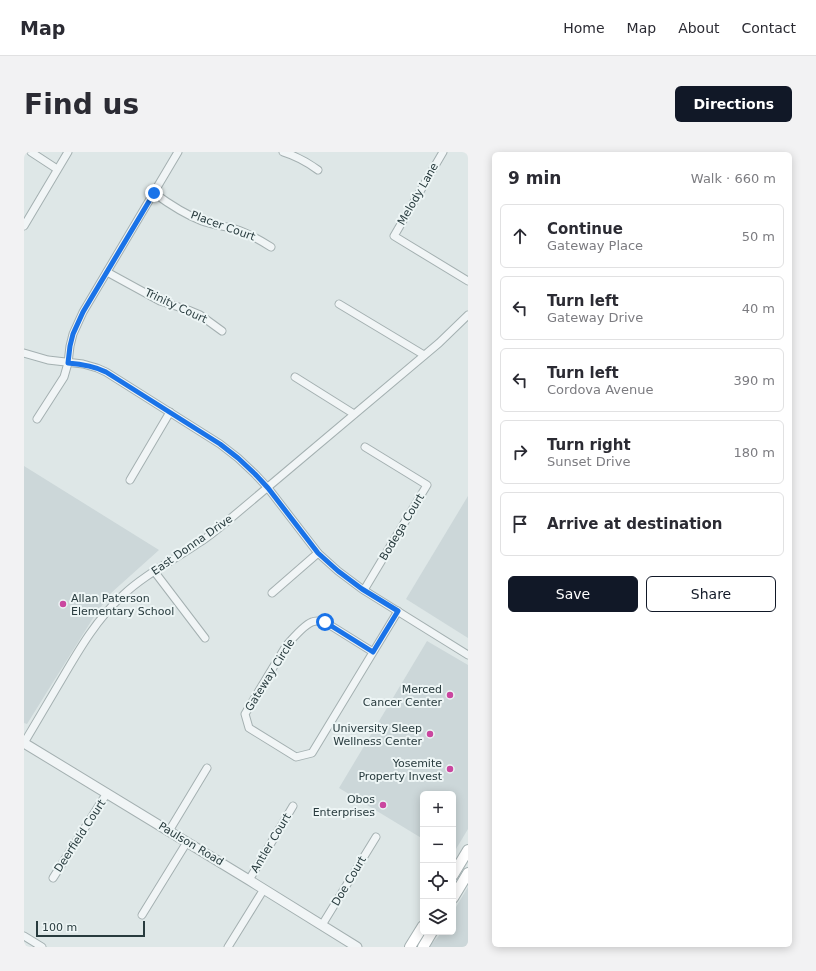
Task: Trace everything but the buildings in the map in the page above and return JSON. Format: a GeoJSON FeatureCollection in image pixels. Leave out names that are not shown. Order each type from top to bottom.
{"type":"FeatureCollection","features":[{"type":"Feature","properties":{"kind":"main road"},"geometry":{"type":"LineString","coordinates":[[456,870],[468,850]]}},
{"type":"Feature","properties":{"kind":"main road"},"geometry":{"type":"LineString","coordinates":[[456,893],[468,874]]}},
{"type":"Feature","properties":{"kind":"main road"},"geometry":{"type":"LineString","coordinates":[[410,947],[420,931]]}},
{"type":"Feature","properties":{"kind":"main road"},"geometry":{"type":"LineString","coordinates":[[423,947],[430,935]]}},
{"type":"Feature","properties":{"kind":"street"},"geometry":{"type":"LineString","coordinates":[[30,152],[58,169]]}},
{"type":"Feature","properties":{"kind":"street"},"geometry":{"type":"LineString","coordinates":[[24,226],[68,152]]}},
{"type":"Feature","properties":{"kind":"street"},"geometry":{"type":"LineString","coordinates":[[38,419],[64,377],[68,363],[70,346],[83,312],[178,152]]}},
{"type":"Feature","properties":{"kind":"street"},"geometry":{"type":"LineString","coordinates":[[283,152],[306,162],[318,170]]}},
{"type":"Feature","properties":{"kind":"street","name":"Melody Lane"},"geometry":{"type":"LineString","coordinates":[[443,152],[394,236],[468,281]]}},
{"type":"Feature","properties":{"kind":"street","name":"Placer Court"},"geometry":{"type":"LineString","coordinates":[[154,193],[176,209],[201,221],[214,225],[225,226],[247,233],[271,247]]}},
{"type":"Feature","properties":{"kind":"street","name":"Trinity Court"},"geometry":{"type":"LineString","coordinates":[[107,272],[160,301],[188,310],[200,316],[222,331]]}},
{"type":"Feature","properties":{"kind":"street"},"geometry":{"type":"LineString","coordinates":[[339,304],[424,355]]}},
{"type":"Feature","properties":{"kind":"street","name":"East Donna Drive"},"geometry":{"type":"LineString","coordinates":[[24,743],[77,652],[100,619],[122,595],[139,581],[198,544],[268,488],[424,355],[468,315]]}},
{"type":"Feature","properties":{"kind":"street"},"geometry":{"type":"LineString","coordinates":[[24,353],[48,360],[83,364],[106,372],[220,444],[255,474],[268,488],[318,553],[338,571],[364,590],[468,655]]}},
{"type":"Feature","properties":{"kind":"street"},"geometry":{"type":"LineString","coordinates":[[295,378],[354,414]]}},
{"type":"Feature","properties":{"kind":"street"},"geometry":{"type":"LineString","coordinates":[[130,480],[170,412]]}},
{"type":"Feature","properties":{"kind":"street","name":"Bodega Court"},"geometry":{"type":"LineString","coordinates":[[364,590],[427,484],[365,447]]}},
{"type":"Feature","properties":{"kind":"street"},"geometry":{"type":"LineString","coordinates":[[272,593],[318,553]]}},
{"type":"Feature","properties":{"kind":"street"},"geometry":{"type":"LineString","coordinates":[[154,571],[205,638]]}},
{"type":"Feature","properties":{"kind":"street"},"geometry":{"type":"LineString","coordinates":[[373,652],[398,611]]}},
{"type":"Feature","properties":{"kind":"street","name":"Gateway Circle"},"geometry":{"type":"LineString","coordinates":[[317,620],[325,622],[373,652],[312,753],[296,757],[249,728],[245,714],[286,646],[312,622],[317,620]]}},
{"type":"Feature","properties":{"kind":"street","name":"Paulson Road"},"geometry":{"type":"LineString","coordinates":[[24,743],[264,889],[354,946]]}},
{"type":"Feature","properties":{"kind":"street"},"geometry":{"type":"LineString","coordinates":[[169,831],[207,768]]}},
{"type":"Feature","properties":{"kind":"street","name":"Deerfield Court"},"geometry":{"type":"LineString","coordinates":[[53,878],[107,794]]}},
{"type":"Feature","properties":{"kind":"street","name":"Antler Court"},"geometry":{"type":"LineString","coordinates":[[249,880],[293,806]]}},
{"type":"Feature","properties":{"kind":"street","name":"Doe Court"},"geometry":{"type":"LineString","coordinates":[[322,925],[376,837]]}},
{"type":"Feature","properties":{"kind":"street"},"geometry":{"type":"LineString","coordinates":[[142,915],[187,842]]}},
{"type":"Feature","properties":{"kind":"street"},"geometry":{"type":"LineString","coordinates":[[228,947],[264,889]]}},
{"type":"Feature","properties":{"kind":"street"},"geometry":{"type":"LineString","coordinates":[[24,936],[42,947]]}},
{"type":"Feature","properties":{"kind":"shaded area","name":"Allan Paterson Elementary School"},"geometry":{"type":"Polygon","coordinates":[[[24,466],[159,550],[111,593],[95,615],[27,724],[24,723],[24,466]]]}},
{"type":"Feature","properties":{"kind":"shaded area"},"geometry":{"type":"Polygon","coordinates":[[[468,496],[468,638],[406,599],[468,496]]]}},
{"type":"Feature","properties":{"kind":"shaded area"},"geometry":{"type":"Polygon","coordinates":[[[427,641],[468,665],[468,829],[456,849],[456,791],[420,791],[420,837],[339,788],[427,641]]]}},
{"type":"Feature","properties":{"kind":"shaded area"},"geometry":{"type":"Polygon","coordinates":[[[468,887],[468,947],[428,947],[439,935],[456,935],[456,907],[468,887]]]}},
{"type":"Feature","properties":{"kind":"place","name":"Allan Paterson Elementary School"},"geometry":{"type":"Point","coordinates":[63,604]}},
{"type":"Feature","properties":{"kind":"place","name":"Merced Cancer Center"},"geometry":{"type":"Point","coordinates":[450,695]}},
{"type":"Feature","properties":{"kind":"place","name":"University Sleep Wellness Center"},"geometry":{"type":"Point","coordinates":[430,734]}},
{"type":"Feature","properties":{"kind":"place","name":"Yosemite Property Invest"},"geometry":{"type":"Point","coordinates":[450,769]}},
{"type":"Feature","properties":{"kind":"place","name":"Obos Enterprises"},"geometry":{"type":"Point","coordinates":[383,805]}},
{"type":"Feature","properties":{"kind":"route"},"geometry":{"type":"LineString","coordinates":[[154,193],[83,312],[73,334],[68,363],[83,364],[106,372],[220,444],[244,463],[268,488],[318,553],[338,571],[362,589],[398,611],[373,652],[325,622]]}}]}
